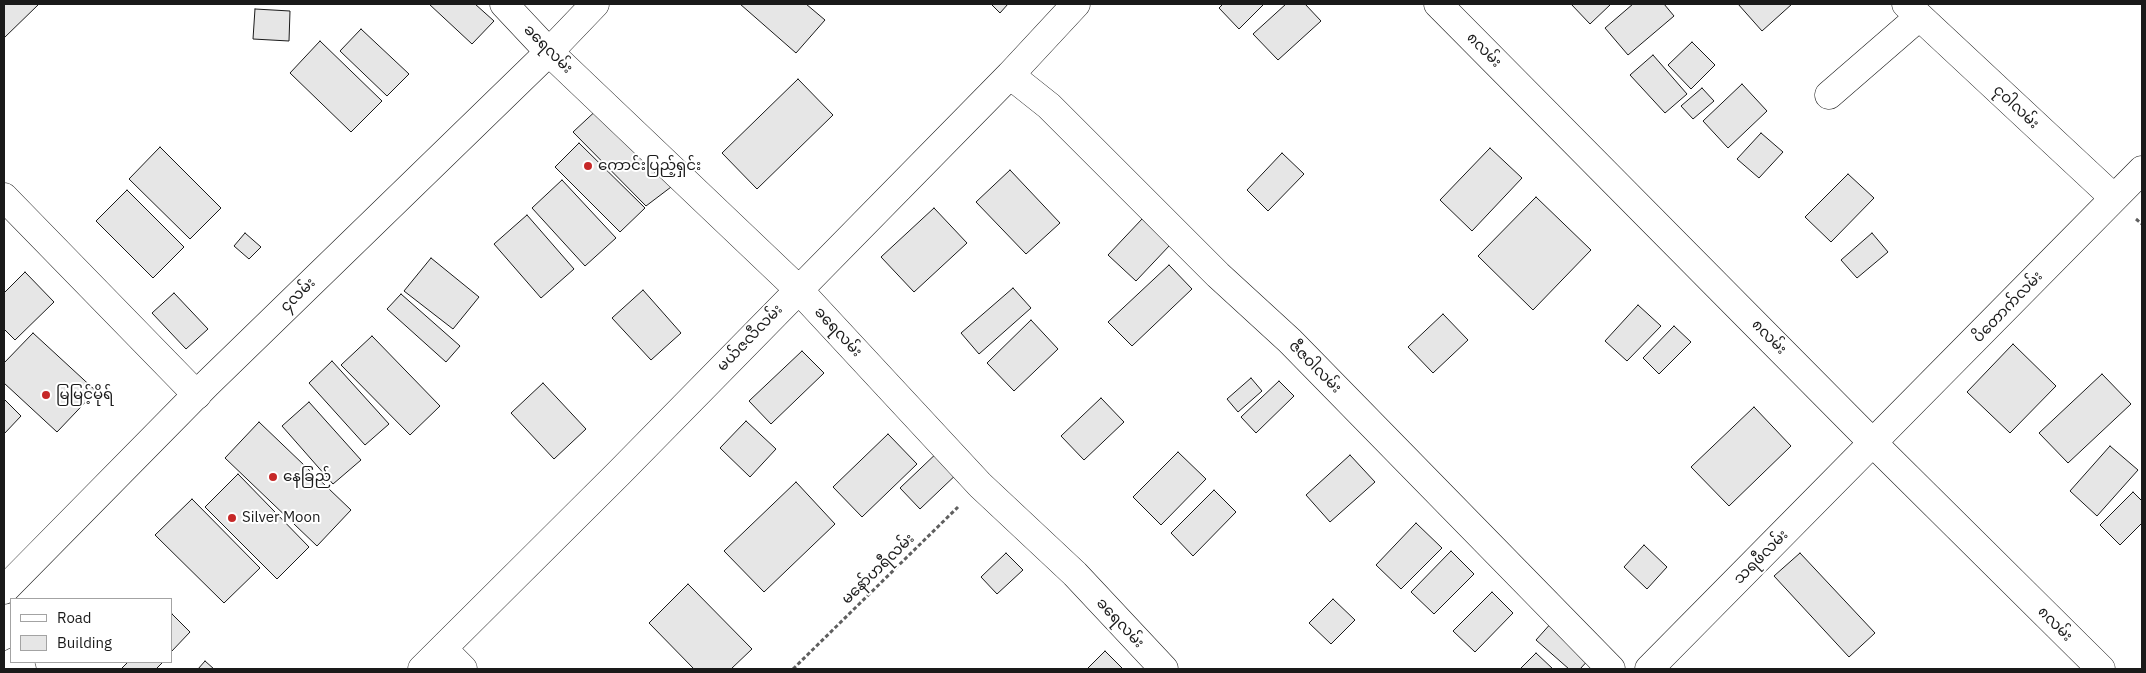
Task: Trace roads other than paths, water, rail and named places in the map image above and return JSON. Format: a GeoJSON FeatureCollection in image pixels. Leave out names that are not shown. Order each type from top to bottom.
{"type":"FeatureCollection","features":[{"type":"Feature","properties":{"kind":"street","name":"ခရေလမ်း"},"geometry":{"type":"LineString","coordinates":[[504,4],[549,52],[798,289],[980,485],[1075,574],[1164,669]]}},
{"type":"Feature","properties":{"kind":"street","name":"၄လမ်း"},"geometry":{"type":"LineString","coordinates":[[4,590],[197,395],[549,52],[595,4]]}},
{"type":"Feature","properties":{"kind":"street","name":"မယ်ဇလီလမ်း"},"geometry":{"type":"LineString","coordinates":[[422,669],[619,473],[1010,75],[1076,4]]}},
{"type":"Feature","properties":{"kind":"street","name":"၈လမ်း"},"geometry":{"type":"LineString","coordinates":[[1438,4],[1874,444],[2101,669]]}},
{"type":"Feature","properties":{"kind":"street","name":"ငုဝါလမ်း"},"geometry":{"type":"LineString","coordinates":[[1829,95],[1912,10],[2114,198]]}},
{"type":"Feature","properties":{"kind":"street","name":"ဇီဇဝါလမ်း"},"geometry":{"type":"LineString","coordinates":[[1010,75],[1049,106],[1218,275],[1290,342],[1611,669]]}},
{"type":"Feature","properties":{"kind":"street","name":"ပိတောက်လမ်း"},"geometry":{"type":"LineString","coordinates":[[1874,444],[2142,170]]}},
{"type":"Feature","properties":{"kind":"street"},"geometry":{"type":"LineString","coordinates":[[4,197],[197,395]]}},
{"type":"Feature","properties":{"kind":"street","name":"သရဖီလမ်း"},"geometry":{"type":"LineString","coordinates":[[1649,669],[1874,444]]}},
{"type":"Feature","properties":{"kind":"street"},"geometry":{"type":"LineString","coordinates":[[443,649],[463,669]]}},
{"type":"Feature","properties":{"kind":"place","name":"ကောင်းပြည့်ရှင်း"},"geometry":{"type":"Point","coordinates":[588,166]}},
{"type":"Feature","properties":{"kind":"place","name":"မြမြင့်မိုရ်"},"geometry":{"type":"Point","coordinates":[46,395]}},
{"type":"Feature","properties":{"kind":"place","name":"နေခြည်"},"geometry":{"type":"Point","coordinates":[273,477]}},
{"type":"Feature","properties":{"kind":"place","name":"Silver Moon"},"geometry":{"type":"Point","coordinates":[232,518]}}]}
